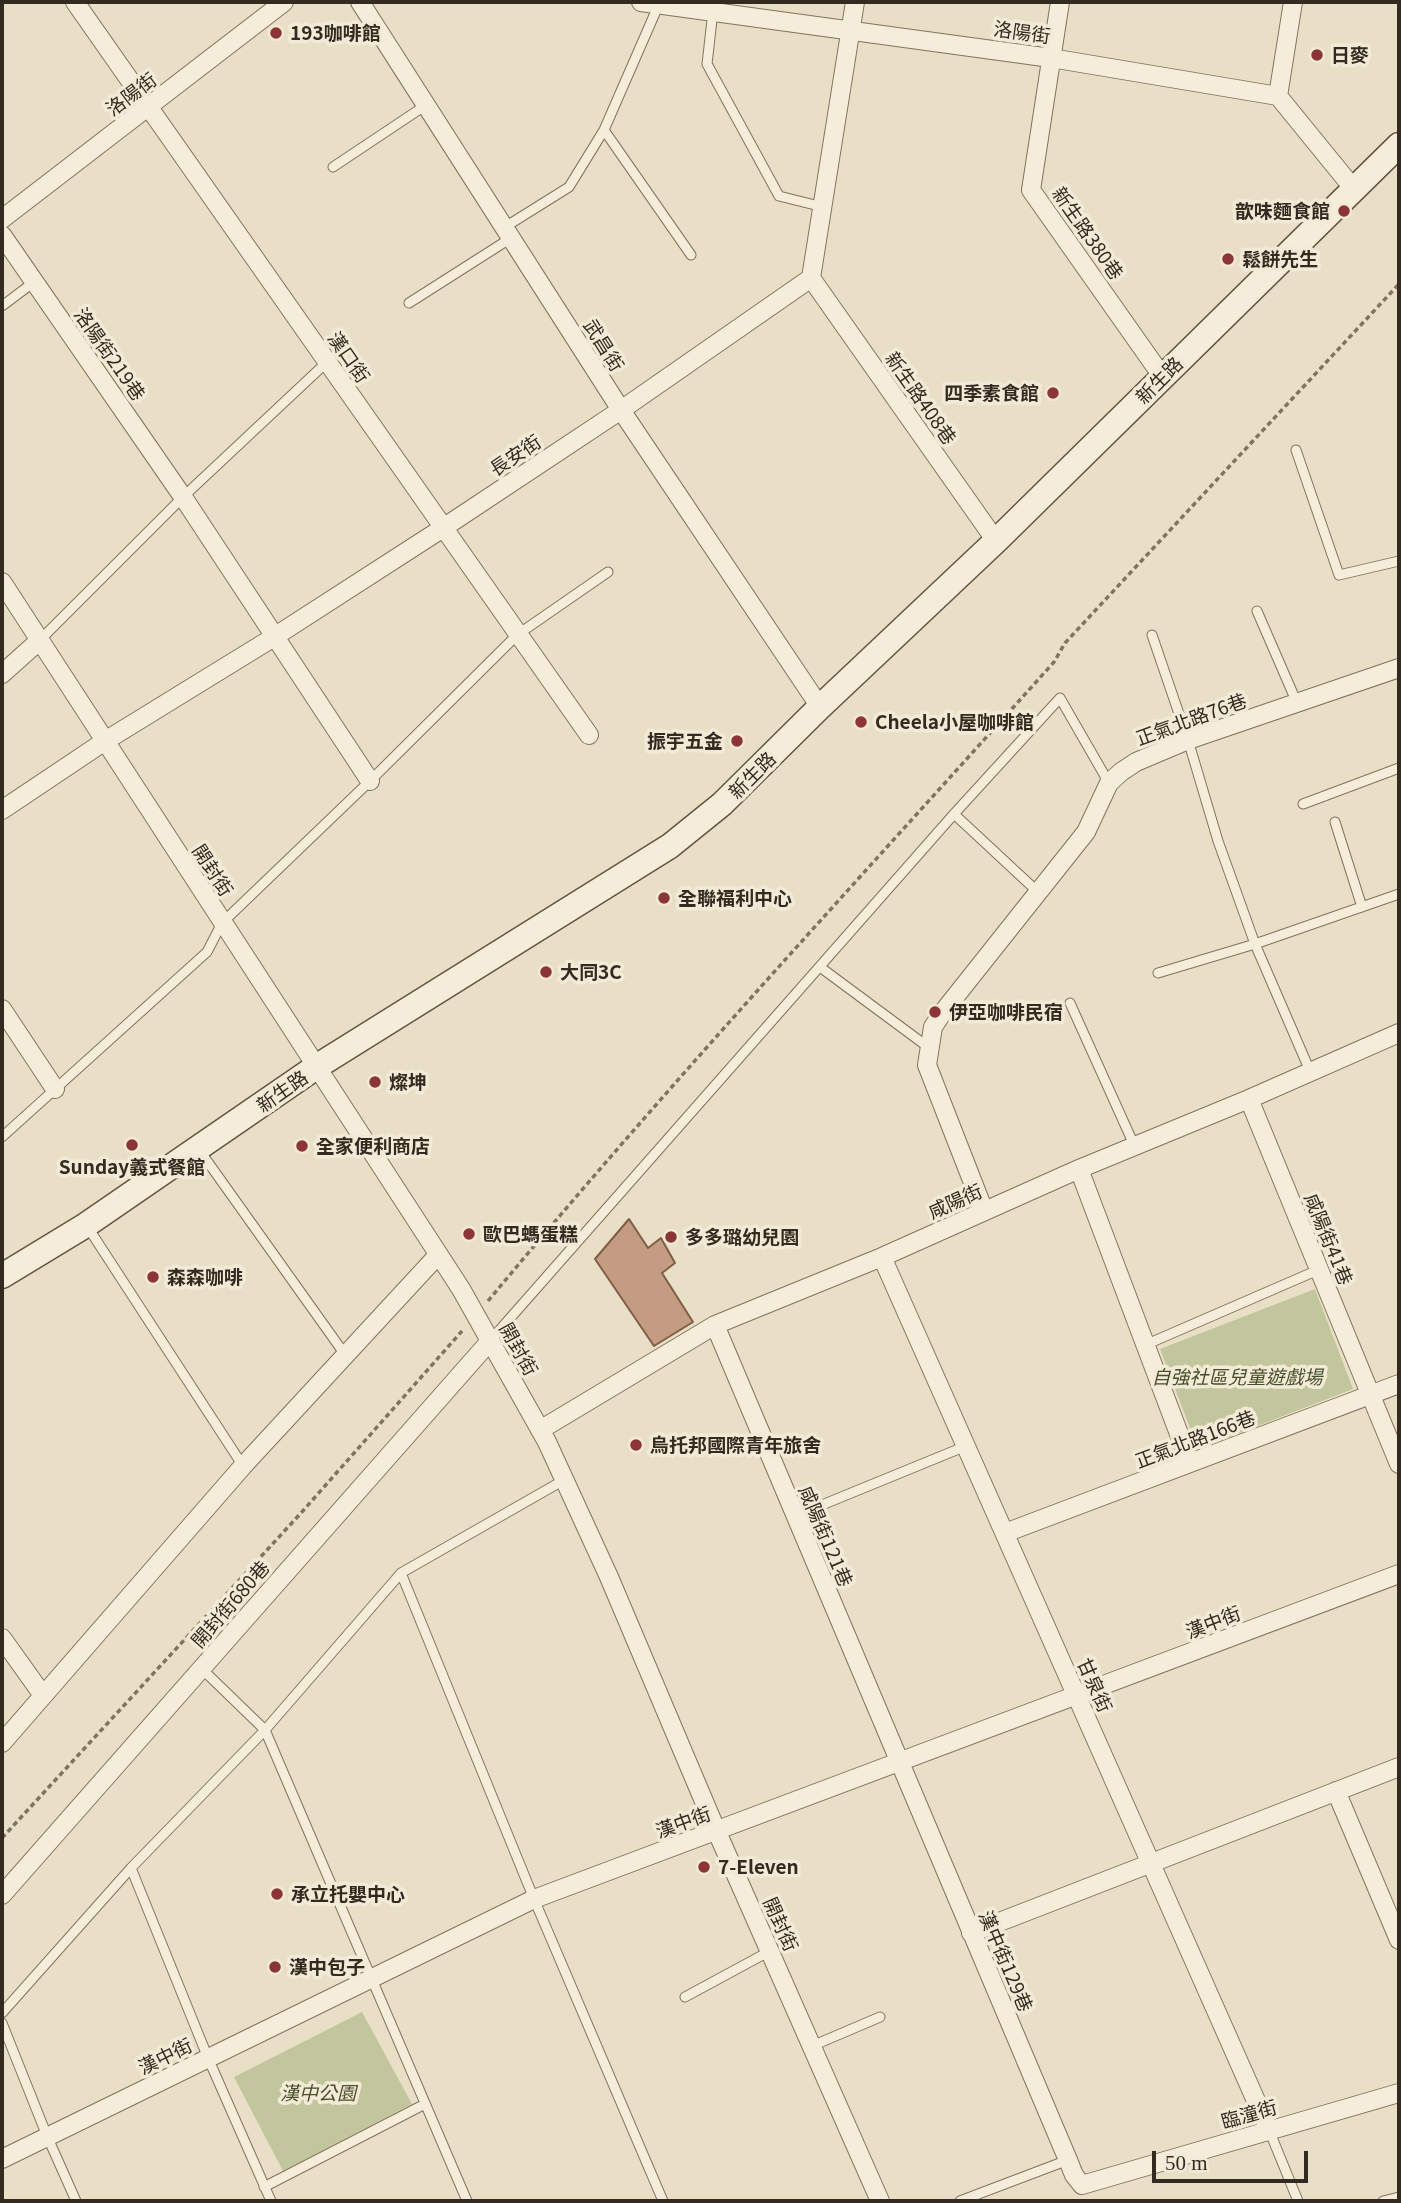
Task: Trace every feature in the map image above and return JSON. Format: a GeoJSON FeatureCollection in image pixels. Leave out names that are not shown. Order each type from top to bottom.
{"type":"FeatureCollection","features":[{"type":"Feature","properties":{"kind":"street","name":"漢口街"},"geometry":{"type":"LineString","coordinates":[[75,2],[589,735]]}},
{"type":"Feature","properties":{"kind":"street","name":"洛陽街"},"geometry":{"type":"LineString","coordinates":[[2,219],[284,2]]}},
{"type":"Feature","properties":{"kind":"street","name":"武昌街"},"geometry":{"type":"LineString","coordinates":[[359,2],[621,411],[820,707]]}},
{"type":"Feature","properties":{"kind":"street"},"geometry":{"type":"LineString","coordinates":[[811,278],[855,2]]}},
{"type":"Feature","properties":{"kind":"street","name":"新生路380巷"},"geometry":{"type":"LineString","coordinates":[[1060,2],[1031,190],[1162,376]]}},
{"type":"Feature","properties":{"kind":"street"},"geometry":{"type":"LineString","coordinates":[[1293,2],[1278,96],[1353,188]]}},
{"type":"Feature","properties":{"kind":"street","name":"洛陽街"},"geometry":{"type":"LineString","coordinates":[[653,3],[1051,58],[1278,96]]}},
{"type":"Feature","properties":{"kind":"street","name":"新生路"},"geometry":{"type":"LineString","coordinates":[[2,1276],[86,1225],[316,1067],[670,846],[723,804],[820,707],[996,541],[1399,145]]}},
{"type":"Feature","properties":{"kind":"street","name":"洛陽街219巷"},"geometry":{"type":"LineString","coordinates":[[2,235],[183,496],[370,781]]}},
{"type":"Feature","properties":{"kind":"street","name":"長安街"},"geometry":{"type":"LineString","coordinates":[[2,810],[105,741],[275,637],[621,411],[811,278]]}},
{"type":"Feature","properties":{"kind":"street","name":"新生路408巷"},"geometry":{"type":"LineString","coordinates":[[811,278],[996,541]]}},
{"type":"Feature","properties":{"kind":"street","name":"開封街"},"geometry":{"type":"LineString","coordinates":[[2,582],[438,1255],[490,1340],[540,1430],[609,1577],[717,1832],[880,2201]]}},
{"type":"Feature","properties":{"kind":"street"},"geometry":{"type":"LineString","coordinates":[[2,674],[40,640]]}},
{"type":"Feature","properties":{"kind":"street","name":"正氣北路76巷"},"geometry":{"type":"LineString","coordinates":[[928,1047],[933,1027],[943,1012],[1086,832],[1109,783],[1136,762],[1188,740],[1399,668]]}},
{"type":"Feature","properties":{"kind":"street"},"geometry":{"type":"LineString","coordinates":[[2,1009],[55,1089]]}},
{"type":"Feature","properties":{"kind":"street","name":"咸陽街"},"geometry":{"type":"LineString","coordinates":[[540,1430],[715,1325],[882,1258],[1079,1169],[1399,1033]]}},
{"type":"Feature","properties":{"kind":"street"},"geometry":{"type":"LineString","coordinates":[[928,1047],[927,1065],[984,1211]]}},
{"type":"Feature","properties":{"kind":"street","name":"咸陽街41巷"},"geometry":{"type":"LineString","coordinates":[[1249,1099],[1399,1464]]}},
{"type":"Feature","properties":{"kind":"street"},"geometry":{"type":"LineString","coordinates":[[1079,1169],[1190,1464]]}},
{"type":"Feature","properties":{"kind":"street"},"geometry":{"type":"LineString","coordinates":[[2,1743],[243,1466],[438,1255]]}},
{"type":"Feature","properties":{"kind":"street","name":"甘泉街"},"geometry":{"type":"LineString","coordinates":[[882,1258],[1269,2130]]}},
{"type":"Feature","properties":{"kind":"street","name":"咸陽街121巷"},"geometry":{"type":"LineString","coordinates":[[715,1325],[898,1763]]}},
{"type":"Feature","properties":{"kind":"street","name":"開封街680巷"},"geometry":{"type":"LineString","coordinates":[[2,1895],[490,1340]]}},
{"type":"Feature","properties":{"kind":"street","name":"正氣北路166巷"},"geometry":{"type":"LineString","coordinates":[[1005,1534],[1399,1384]]}},
{"type":"Feature","properties":{"kind":"street","name":"漢中街"},"geometry":{"type":"LineString","coordinates":[[2,2159],[534,1899],[1399,1574]]}},
{"type":"Feature","properties":{"kind":"street"},"geometry":{"type":"LineString","coordinates":[[2,1638],[43,1694]]}},
{"type":"Feature","properties":{"kind":"street","name":"漢中街129巷"},"geometry":{"type":"LineString","coordinates":[[898,1763],[1071,2168]]}},
{"type":"Feature","properties":{"kind":"street"},"geometry":{"type":"LineString","coordinates":[[971,1933],[1399,1767]]}},
{"type":"Feature","properties":{"kind":"street"},"geometry":{"type":"LineString","coordinates":[[1336,1791],[1399,1940]]}},
{"type":"Feature","properties":{"kind":"street","name":"臨潼街"},"geometry":{"type":"LineString","coordinates":[[1071,2168],[1082,2185],[1399,2093]]}},
{"type":"Feature","properties":{"kind":"lane"},"geometry":{"type":"LineString","coordinates":[[409,303],[569,187],[604,130],[653,3]]}},
{"type":"Feature","properties":{"kind":"lane"},"geometry":{"type":"LineString","coordinates":[[713,11],[707,64],[779,195],[823,207]]}},
{"type":"Feature","properties":{"kind":"lane"},"geometry":{"type":"LineString","coordinates":[[333,167],[426,105]]}},
{"type":"Feature","properties":{"kind":"lane"},"geometry":{"type":"LineString","coordinates":[[604,130],[691,255]]}},
{"type":"Feature","properties":{"kind":"lane"},"geometry":{"type":"LineString","coordinates":[[2,306],[34,282]]}},
{"type":"Feature","properties":{"kind":"lane"},"geometry":{"type":"LineString","coordinates":[[40,640],[183,496],[327,362]]}},
{"type":"Feature","properties":{"kind":"lane"},"geometry":{"type":"LineString","coordinates":[[1296,450],[1339,575],[1399,561]]}},
{"type":"Feature","properties":{"kind":"lane"},"geometry":{"type":"LineString","coordinates":[[2,1138],[207,952],[222,923],[517,635],[608,572]]}},
{"type":"Feature","properties":{"kind":"lane"},"geometry":{"type":"LineString","coordinates":[[1257,611],[1297,704]]}},
{"type":"Feature","properties":{"kind":"lane"},"geometry":{"type":"LineString","coordinates":[[1152,635],[1188,740],[1217,841],[1255,944],[1310,1071]]}},
{"type":"Feature","properties":{"kind":"lane"},"geometry":{"type":"LineString","coordinates":[[490,1340],[954,814],[1060,698],[1109,783]]}},
{"type":"Feature","properties":{"kind":"lane"},"geometry":{"type":"LineString","coordinates":[[1303,804],[1399,768]]}},
{"type":"Feature","properties":{"kind":"lane"},"geometry":{"type":"LineString","coordinates":[[954,814],[1039,893]]}},
{"type":"Feature","properties":{"kind":"lane"},"geometry":{"type":"LineString","coordinates":[[1335,822],[1362,907]]}},
{"type":"Feature","properties":{"kind":"lane"},"geometry":{"type":"LineString","coordinates":[[1158,973],[1255,944],[1399,894]]}},
{"type":"Feature","properties":{"kind":"lane"},"geometry":{"type":"LineString","coordinates":[[820,967],[928,1047]]}},
{"type":"Feature","properties":{"kind":"lane"},"geometry":{"type":"LineString","coordinates":[[1070,1003],[1135,1147]]}},
{"type":"Feature","properties":{"kind":"lane"},"geometry":{"type":"LineString","coordinates":[[199,1149],[346,1356]]}},
{"type":"Feature","properties":{"kind":"lane"},"geometry":{"type":"LineString","coordinates":[[86,1225],[243,1466]]}},
{"type":"Feature","properties":{"kind":"lane"},"geometry":{"type":"LineString","coordinates":[[1146,1345],[1318,1269]]}},
{"type":"Feature","properties":{"kind":"lane"},"geometry":{"type":"LineString","coordinates":[[795,1516],[966,1446]]}},
{"type":"Feature","properties":{"kind":"lane"},"geometry":{"type":"LineString","coordinates":[[2,2013],[131,1868],[265,1730],[401,1573],[564,1480]]}},
{"type":"Feature","properties":{"kind":"lane"},"geometry":{"type":"LineString","coordinates":[[401,1573],[534,1899],[663,2201]]}},
{"type":"Feature","properties":{"kind":"lane"},"geometry":{"type":"LineString","coordinates":[[201,1668],[265,1730],[467,2201]]}},
{"type":"Feature","properties":{"kind":"lane"},"geometry":{"type":"LineString","coordinates":[[131,1868],[208,2058],[271,2201]]}},
{"type":"Feature","properties":{"kind":"lane"},"geometry":{"type":"LineString","coordinates":[[685,1997],[770,1951]]}},
{"type":"Feature","properties":{"kind":"lane"},"geometry":{"type":"LineString","coordinates":[[812,2046],[880,2017]]}},
{"type":"Feature","properties":{"kind":"lane"},"geometry":{"type":"LineString","coordinates":[[2,2023],[76,2201]]}},
{"type":"Feature","properties":{"kind":"lane"},"geometry":{"type":"LineString","coordinates":[[264,2187],[425,2104]]}},
{"type":"Feature","properties":{"kind":"lane"},"geometry":{"type":"LineString","coordinates":[[1269,2130],[1298,2201]]}},
{"type":"Feature","properties":{"kind":"lane"},"geometry":{"type":"LineString","coordinates":[[960,2201],[1071,2168]]}},
{"type":"Feature","properties":{"kind":"lane"},"geometry":{"type":"LineString","coordinates":[[1383,2201],[1399,2197]]}},
{"type":"Feature","properties":{"kind":"path"},"geometry":{"type":"LineString","coordinates":[[2,1838],[301,1513],[476,1316],[601,1165],[871,862],[1054,662],[1065,643],[1399,284]]}},
{"type":"Feature","properties":{"kind":"green space","name":"自強社區兒童遊戲場"},"geometry":{"type":"Polygon","coordinates":[[[1315,1289],[1353,1389],[1198,1449],[1160,1349],[1315,1289]]]}},
{"type":"Feature","properties":{"kind":"green space","name":"漢中公園"},"geometry":{"type":"Polygon","coordinates":[[[362,2012],[412,2104],[283,2171],[234,2077],[362,2012]]]}},
{"type":"Feature","properties":{"kind":"building","name":"多多璐幼兒園"},"geometry":{"type":"Polygon","coordinates":[[[629,1219],[648,1248],[661,1238],[675,1263],[662,1273],[693,1322],[654,1346],[595,1259],[629,1219]]]}},
{"type":"Feature","properties":{"kind":"place","name":"193咖啡館"},"geometry":{"type":"Point","coordinates":[276,33]}},
{"type":"Feature","properties":{"kind":"place","name":"日麥"},"geometry":{"type":"Point","coordinates":[1317,55]}},
{"type":"Feature","properties":{"kind":"place","name":"歆味麵食館"},"geometry":{"type":"Point","coordinates":[1344,211]}},
{"type":"Feature","properties":{"kind":"place","name":"鬆餅先生"},"geometry":{"type":"Point","coordinates":[1228,259]}},
{"type":"Feature","properties":{"kind":"place","name":"四季素食館"},"geometry":{"type":"Point","coordinates":[1053,393]}},
{"type":"Feature","properties":{"kind":"place","name":"Cheela小屋咖啡館"},"geometry":{"type":"Point","coordinates":[861,722]}},
{"type":"Feature","properties":{"kind":"place","name":"振宇五金"},"geometry":{"type":"Point","coordinates":[737,741]}},
{"type":"Feature","properties":{"kind":"place","name":"全聯福利中心"},"geometry":{"type":"Point","coordinates":[664,898]}},
{"type":"Feature","properties":{"kind":"place","name":"大同3C"},"geometry":{"type":"Point","coordinates":[546,972]}},
{"type":"Feature","properties":{"kind":"place","name":"伊亞咖啡民宿"},"geometry":{"type":"Point","coordinates":[935,1012]}},
{"type":"Feature","properties":{"kind":"place","name":"燦坤"},"geometry":{"type":"Point","coordinates":[375,1082]}},
{"type":"Feature","properties":{"kind":"place","name":"Sunday義式餐館"},"geometry":{"type":"Point","coordinates":[132,1145]}},
{"type":"Feature","properties":{"kind":"place","name":"全家便利商店"},"geometry":{"type":"Point","coordinates":[302,1146]}},
{"type":"Feature","properties":{"kind":"place","name":"歐巴螞蛋糕"},"geometry":{"type":"Point","coordinates":[469,1234]}},
{"type":"Feature","properties":{"kind":"place","name":"多多璐幼兒園"},"geometry":{"type":"Point","coordinates":[671,1237]}},
{"type":"Feature","properties":{"kind":"place","name":"森森咖啡"},"geometry":{"type":"Point","coordinates":[153,1277]}},
{"type":"Feature","properties":{"kind":"place","name":"烏托邦國際青年旅舍"},"geometry":{"type":"Point","coordinates":[636,1445]}},
{"type":"Feature","properties":{"kind":"place","name":"7-Eleven"},"geometry":{"type":"Point","coordinates":[704,1867]}},
{"type":"Feature","properties":{"kind":"place","name":"承立托嬰中心"},"geometry":{"type":"Point","coordinates":[277,1894]}},
{"type":"Feature","properties":{"kind":"place","name":"漢中包子"},"geometry":{"type":"Point","coordinates":[275,1967]}}]}
